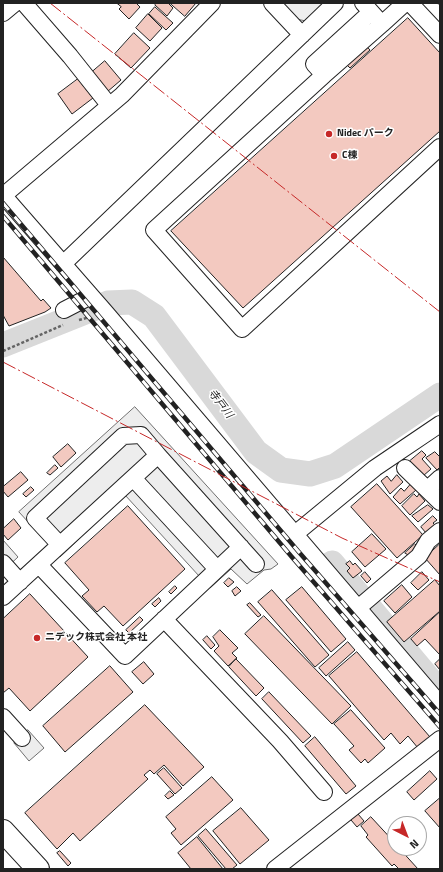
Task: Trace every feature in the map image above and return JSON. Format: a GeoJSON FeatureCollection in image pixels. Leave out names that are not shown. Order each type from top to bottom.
{"type":"FeatureCollection","features":[{"type":"Feature","properties":{"kind":"highway"},"geometry":{"type":"LineString","coordinates":[[3,831],[38,869]]}},
{"type":"Feature","properties":{"kind":"street"},"geometry":{"type":"LineString","coordinates":[[3,13],[15,3]]}},
{"type":"Feature","properties":{"kind":"street"},"geometry":{"type":"LineString","coordinates":[[24,3],[70,56],[109,105]]}},
{"type":"Feature","properties":{"kind":"street"},"geometry":{"type":"LineString","coordinates":[[212,3],[122,95],[3,196],[98,304],[440,704]]}},
{"type":"Feature","properties":{"kind":"street"},"geometry":{"type":"LineString","coordinates":[[272,3],[302,35]]}},
{"type":"Feature","properties":{"kind":"street"},"geometry":{"type":"LineString","coordinates":[[63,264],[335,3]]}},
{"type":"Feature","properties":{"kind":"street"},"geometry":{"type":"LineString","coordinates":[[405,3],[372,13],[314,64],[324,75],[154,230],[242,329],[440,147]]}},
{"type":"Feature","properties":{"kind":"street"},"geometry":{"type":"LineString","coordinates":[[410,3],[440,35]]}},
{"type":"Feature","properties":{"kind":"street"},"geometry":{"type":"LineString","coordinates":[[67,319],[98,304]]}},
{"type":"Feature","properties":{"kind":"street"},"geometry":{"type":"LineString","coordinates":[[295,534],[375,468],[440,424]]}},
{"type":"Feature","properties":{"kind":"street"},"geometry":{"type":"LineString","coordinates":[[60,545],[35,518],[124,436],[141,435],[256,564]]}},
{"type":"Feature","properties":{"kind":"street"},"geometry":{"type":"LineString","coordinates":[[3,598],[158,455]]}},
{"type":"Feature","properties":{"kind":"street"},"geometry":{"type":"LineString","coordinates":[[406,468],[440,502]]}},
{"type":"Feature","properties":{"kind":"street"},"geometry":{"type":"LineString","coordinates":[[133,478],[217,570]]}},
{"type":"Feature","properties":{"kind":"street"},"geometry":{"type":"LineString","coordinates":[[428,489],[440,478]]}},
{"type":"Feature","properties":{"kind":"street"},"geometry":{"type":"LineString","coordinates":[[358,608],[419,556],[428,541],[440,531]]}},
{"type":"Feature","properties":{"kind":"street"},"geometry":{"type":"LineString","coordinates":[[39,565],[125,656],[241,547]]}},
{"type":"Feature","properties":{"kind":"street"},"geometry":{"type":"LineString","coordinates":[[3,563],[20,582]]}},
{"type":"Feature","properties":{"kind":"street"},"geometry":{"type":"LineString","coordinates":[[164,619],[280,741],[324,792]]}},
{"type":"Feature","properties":{"kind":"street"},"geometry":{"type":"LineString","coordinates":[[3,717],[22,738]]}},
{"type":"Feature","properties":{"kind":"street"},"geometry":{"type":"LineString","coordinates":[[275,869],[440,739]]}},
{"type":"Feature","properties":{"kind":"path"},"geometry":{"type":"LineString","coordinates":[[3,351],[98,304]]}},
{"type":"Feature","properties":{"kind":"shaded area"},"geometry":{"type":"Polygon","coordinates":[[[281,3],[324,3],[306,21],[296,19],[281,3]]]}},
{"type":"Feature","properties":{"kind":"shaded area"},"geometry":{"type":"Polygon","coordinates":[[[135,407],[278,564],[271,569],[264,570],[247,584],[231,569],[210,588],[125,495],[60,557],[19,512],[135,407]]]}},
{"type":"Feature","properties":{"kind":"shaded area"},"geometry":{"type":"Polygon","coordinates":[[[3,540],[18,557],[3,571],[3,540]]]}},
{"type":"Feature","properties":{"kind":"shaded area"},"geometry":{"type":"Polygon","coordinates":[[[28,730],[44,748],[29,761],[14,743],[28,730]]]}},
{"type":"Feature","properties":{"kind":"building"},"geometry":{"type":"Polygon","coordinates":[[[117,3],[136,3],[140,7],[129,19],[119,9],[121,7],[117,3]]]}},
{"type":"Feature","properties":{"kind":"building"},"geometry":{"type":"Polygon","coordinates":[[[157,3],[168,3],[173,8],[167,16],[155,5],[157,3]]]}},
{"type":"Feature","properties":{"kind":"building"},"geometry":{"type":"Polygon","coordinates":[[[170,3],[196,3],[185,16],[170,3]]]}},
{"type":"Feature","properties":{"kind":"building"},"geometry":{"type":"Polygon","coordinates":[[[155,7],[173,23],[166,30],[149,14],[155,7]]]}},
{"type":"Feature","properties":{"kind":"building"},"geometry":{"type":"Polygon","coordinates":[[[148,14],[162,28],[150,41],[136,28],[148,14]]]}},
{"type":"Feature","properties":{"kind":"building","name":"C棟"},"geometry":{"type":"Polygon","coordinates":[[[408,18],[440,53],[440,131],[243,308],[171,231],[408,18]]]}},
{"type":"Feature","properties":{"kind":"building"},"geometry":{"type":"Polygon","coordinates":[[[353,32],[370,50],[350,68],[333,51],[353,32]]]}},
{"type":"Feature","properties":{"kind":"building"},"geometry":{"type":"Polygon","coordinates":[[[134,33],[150,48],[131,68],[115,54],[134,33]]]}},
{"type":"Feature","properties":{"kind":"building"},"geometry":{"type":"Polygon","coordinates":[[[105,61],[121,80],[107,92],[91,73],[105,61]]]}},
{"type":"Feature","properties":{"kind":"building"},"geometry":{"type":"Polygon","coordinates":[[[78,79],[93,98],[72,114],[58,94],[78,79]]]}},
{"type":"Feature","properties":{"kind":"building"},"geometry":{"type":"Polygon","coordinates":[[[3,257],[41,301],[43,299],[51,308],[45,312],[9,326],[3,315],[3,257]]]}},
{"type":"Feature","properties":{"kind":"building"},"geometry":{"type":"Polygon","coordinates":[[[68,444],[76,453],[61,467],[53,457],[68,444]]]}},
{"type":"Feature","properties":{"kind":"building"},"geometry":{"type":"Polygon","coordinates":[[[422,451],[426,455],[422,459],[431,469],[423,476],[410,461],[422,451]]]}},
{"type":"Feature","properties":{"kind":"building"},"geometry":{"type":"Polygon","coordinates":[[[435,452],[440,457],[440,467],[437,470],[426,458],[435,452]]]}},
{"type":"Feature","properties":{"kind":"building"},"geometry":{"type":"Polygon","coordinates":[[[55,465],[58,468],[50,475],[47,473],[55,465]]]}},
{"type":"Feature","properties":{"kind":"building"},"geometry":{"type":"Polygon","coordinates":[[[21,472],[28,480],[8,497],[3,491],[3,487],[21,472]]]}},
{"type":"Feature","properties":{"kind":"building"},"geometry":{"type":"Polygon","coordinates":[[[397,475],[403,482],[390,494],[381,481],[387,476],[391,481],[397,475]]]}},
{"type":"Feature","properties":{"kind":"building"},"geometry":{"type":"Polygon","coordinates":[[[377,484],[423,535],[397,558],[351,507],[377,484]]]}},
{"type":"Feature","properties":{"kind":"building"},"geometry":{"type":"Polygon","coordinates":[[[411,484],[416,490],[400,504],[393,497],[401,488],[404,491],[411,484]]]}},
{"type":"Feature","properties":{"kind":"building"},"geometry":{"type":"Polygon","coordinates":[[[31,487],[34,490],[26,497],[23,494],[31,487]]]}},
{"type":"Feature","properties":{"kind":"building"},"geometry":{"type":"Polygon","coordinates":[[[414,494],[417,497],[419,494],[425,501],[410,515],[402,506],[414,494]]]}},
{"type":"Feature","properties":{"kind":"building"},"geometry":{"type":"Polygon","coordinates":[[[428,505],[433,509],[418,522],[412,516],[428,505]]]}},
{"type":"Feature","properties":{"kind":"building"},"geometry":{"type":"Polygon","coordinates":[[[128,506],[185,569],[123,626],[104,606],[97,612],[82,596],[89,590],[65,563],[128,506]]]}},
{"type":"Feature","properties":{"kind":"building"},"geometry":{"type":"Polygon","coordinates":[[[433,516],[437,520],[433,523],[436,526],[426,533],[421,527],[433,516]]]}},
{"type":"Feature","properties":{"kind":"building"},"geometry":{"type":"Polygon","coordinates":[[[14,519],[21,528],[8,540],[3,534],[3,529],[14,519]]]}},
{"type":"Feature","properties":{"kind":"building"},"geometry":{"type":"Polygon","coordinates":[[[372,534],[386,549],[365,567],[352,552],[372,534]]]}},
{"type":"Feature","properties":{"kind":"building"},"geometry":{"type":"Polygon","coordinates":[[[415,544],[418,547],[408,555],[405,553],[415,544]]]}},
{"type":"Feature","properties":{"kind":"building"},"geometry":{"type":"Polygon","coordinates":[[[439,545],[440,546],[440,575],[425,558],[439,545]]]}},
{"type":"Feature","properties":{"kind":"building"},"geometry":{"type":"Polygon","coordinates":[[[350,561],[353,565],[355,563],[362,571],[353,578],[347,571],[350,568],[346,564],[350,561]]]}},
{"type":"Feature","properties":{"kind":"building"},"geometry":{"type":"Polygon","coordinates":[[[365,572],[371,579],[367,583],[361,576],[365,572]]]}},
{"type":"Feature","properties":{"kind":"building"},"geometry":{"type":"Polygon","coordinates":[[[422,572],[429,580],[418,590],[411,583],[422,572]]]}},
{"type":"Feature","properties":{"kind":"building"},"geometry":{"type":"Polygon","coordinates":[[[229,578],[234,582],[228,587],[224,583],[229,578]]]}},
{"type":"Feature","properties":{"kind":"building"},"geometry":{"type":"Polygon","coordinates":[[[435,580],[440,586],[440,611],[404,642],[387,622],[435,580]]]}},
{"type":"Feature","properties":{"kind":"building"},"geometry":{"type":"Polygon","coordinates":[[[402,585],[412,597],[395,613],[384,601],[402,585]]]}},
{"type":"Feature","properties":{"kind":"building"},"geometry":{"type":"Polygon","coordinates":[[[175,586],[177,588],[171,594],[169,592],[175,586]]]}},
{"type":"Feature","properties":{"kind":"building"},"geometry":{"type":"Polygon","coordinates":[[[237,587],[241,591],[235,596],[232,591],[237,587]]]}},
{"type":"Feature","properties":{"kind":"building"},"geometry":{"type":"Polygon","coordinates":[[[302,587],[346,639],[331,652],[286,600],[302,587]]]}},
{"type":"Feature","properties":{"kind":"building"},"geometry":{"type":"Polygon","coordinates":[[[272,590],[329,655],[315,667],[258,602],[272,590]]]}},
{"type":"Feature","properties":{"kind":"building","name":"ニデック株式会社 本社"},"geometry":{"type":"Polygon","coordinates":[[[30,594],[88,657],[30,711],[9,688],[3,693],[3,619],[30,594]]]}},
{"type":"Feature","properties":{"kind":"building"},"geometry":{"type":"Polygon","coordinates":[[[159,598],[161,601],[155,607],[152,604],[159,598]]]}},
{"type":"Feature","properties":{"kind":"building"},"geometry":{"type":"Polygon","coordinates":[[[250,603],[261,615],[258,617],[247,605],[250,603]]]}},
{"type":"Feature","properties":{"kind":"building"},"geometry":{"type":"Polygon","coordinates":[[[440,612],[440,655],[425,639],[417,646],[411,639],[440,612]]]}},
{"type":"Feature","properties":{"kind":"building"},"geometry":{"type":"Polygon","coordinates":[[[264,616],[351,706],[332,724],[245,634],[264,616]]]}},
{"type":"Feature","properties":{"kind":"building"},"geometry":{"type":"Polygon","coordinates":[[[140,617],[143,620],[129,633],[126,630],[140,617]]]}},
{"type":"Feature","properties":{"kind":"building"},"geometry":{"type":"Polygon","coordinates":[[[220,630],[238,648],[232,653],[237,658],[228,666],[214,651],[219,646],[213,637],[220,630]]]}},
{"type":"Feature","properties":{"kind":"building"},"geometry":{"type":"Polygon","coordinates":[[[207,636],[215,645],[211,649],[203,640],[207,636]]]}},
{"type":"Feature","properties":{"kind":"building"},"geometry":{"type":"Polygon","coordinates":[[[348,642],[355,650],[326,676],[319,668],[348,642]]]}},
{"type":"Feature","properties":{"kind":"building"},"geometry":{"type":"Polygon","coordinates":[[[357,652],[430,737],[418,748],[408,736],[400,744],[391,733],[384,740],[329,676],[357,652]]]}},
{"type":"Feature","properties":{"kind":"building"},"geometry":{"type":"Polygon","coordinates":[[[236,659],[264,688],[256,696],[229,667],[236,659]]]}},
{"type":"Feature","properties":{"kind":"building"},"geometry":{"type":"Polygon","coordinates":[[[440,659],[440,670],[435,664],[440,659]]]}},
{"type":"Feature","properties":{"kind":"building"},"geometry":{"type":"Polygon","coordinates":[[[144,662],[154,674],[143,684],[132,672],[144,662]]]}},
{"type":"Feature","properties":{"kind":"building"},"geometry":{"type":"Polygon","coordinates":[[[110,666],[133,692],[65,752],[43,726],[110,666]]]}},
{"type":"Feature","properties":{"kind":"building"},"geometry":{"type":"Polygon","coordinates":[[[269,692],[311,736],[303,743],[262,699],[269,692]]]}},
{"type":"Feature","properties":{"kind":"building"},"geometry":{"type":"Polygon","coordinates":[[[145,705],[204,767],[183,786],[164,765],[154,774],[150,770],[144,775],[148,779],[80,841],[73,833],[57,849],[25,813],[145,705]]]}},
{"type":"Feature","properties":{"kind":"building"},"geometry":{"type":"Polygon","coordinates":[[[351,710],[385,748],[368,763],[365,759],[361,763],[349,750],[354,746],[334,724],[351,710]]]}},
{"type":"Feature","properties":{"kind":"building"},"geometry":{"type":"Polygon","coordinates":[[[315,737],[356,786],[346,794],[305,746],[315,737]]]}},
{"type":"Feature","properties":{"kind":"building"},"geometry":{"type":"Polygon","coordinates":[[[164,768],[182,788],[175,794],[157,774],[164,768]]]}},
{"type":"Feature","properties":{"kind":"building"},"geometry":{"type":"Polygon","coordinates":[[[430,771],[437,779],[414,800],[407,792],[430,771]]]}},
{"type":"Feature","properties":{"kind":"building"},"geometry":{"type":"Polygon","coordinates":[[[212,777],[233,800],[181,845],[171,833],[176,829],[166,817],[212,777]]]}},
{"type":"Feature","properties":{"kind":"building"},"geometry":{"type":"Polygon","coordinates":[[[170,791],[174,795],[168,799],[165,796],[170,791]]]}},
{"type":"Feature","properties":{"kind":"building"},"geometry":{"type":"Polygon","coordinates":[[[440,798],[440,828],[425,811],[440,798]]]}},
{"type":"Feature","properties":{"kind":"building"},"geometry":{"type":"Polygon","coordinates":[[[241,808],[269,840],[240,864],[213,831],[241,808]]]}},
{"type":"Feature","properties":{"kind":"building"},"geometry":{"type":"Polygon","coordinates":[[[358,814],[364,821],[357,827],[351,820],[358,814]]]}},
{"type":"Feature","properties":{"kind":"building"},"geometry":{"type":"Polygon","coordinates":[[[371,817],[387,834],[387,856],[406,856],[418,869],[399,869],[394,864],[392,866],[366,837],[368,835],[361,826],[371,817]]]}},
{"type":"Feature","properties":{"kind":"building"},"geometry":{"type":"Polygon","coordinates":[[[206,829],[237,865],[232,869],[226,869],[198,836],[206,829]]]}},
{"type":"Feature","properties":{"kind":"building"},"geometry":{"type":"Polygon","coordinates":[[[197,837],[223,869],[191,869],[178,853],[197,837]]]}},
{"type":"Feature","properties":{"kind":"building"},"geometry":{"type":"Polygon","coordinates":[[[60,851],[71,863],[68,866],[57,853],[60,851]]]}},
{"type":"Feature","properties":{"kind":"waterway","name":"寺戸川"},"geometry":{"type":"LineString","coordinates":[[3,345],[108,303],[132,302],[154,316],[256,452],[281,470],[310,474],[335,466],[440,395]]}},
{"type":"Feature","properties":{"kind":"waterway"},"geometry":{"type":"LineString","coordinates":[[332,563],[436,687]]}},
{"type":"Feature","properties":{"kind":"railway"},"geometry":{"type":"LineString","coordinates":[[3,203],[298,551],[440,714]]}},
{"type":"Feature","properties":{"kind":"railway"},"geometry":{"type":"LineString","coordinates":[[3,216],[291,556],[440,727]]}},
{"type":"Feature","properties":{"kind":"power"},"geometry":{"type":"LineString","coordinates":[[50,3],[440,312]]}},
{"type":"Feature","properties":{"kind":"power"},"geometry":{"type":"LineString","coordinates":[[3,362],[342,538],[440,582]]}},
{"type":"Feature","properties":{"kind":"place","name":"Nidec パーク"},"geometry":{"type":"Point","coordinates":[329,134]}},
{"type":"Feature","properties":{"kind":"place","name":"C棟"},"geometry":{"type":"Point","coordinates":[334,156]}},
{"type":"Feature","properties":{"kind":"place","name":"ニデック株式会社 本社"},"geometry":{"type":"Point","coordinates":[37,638]}}]}
